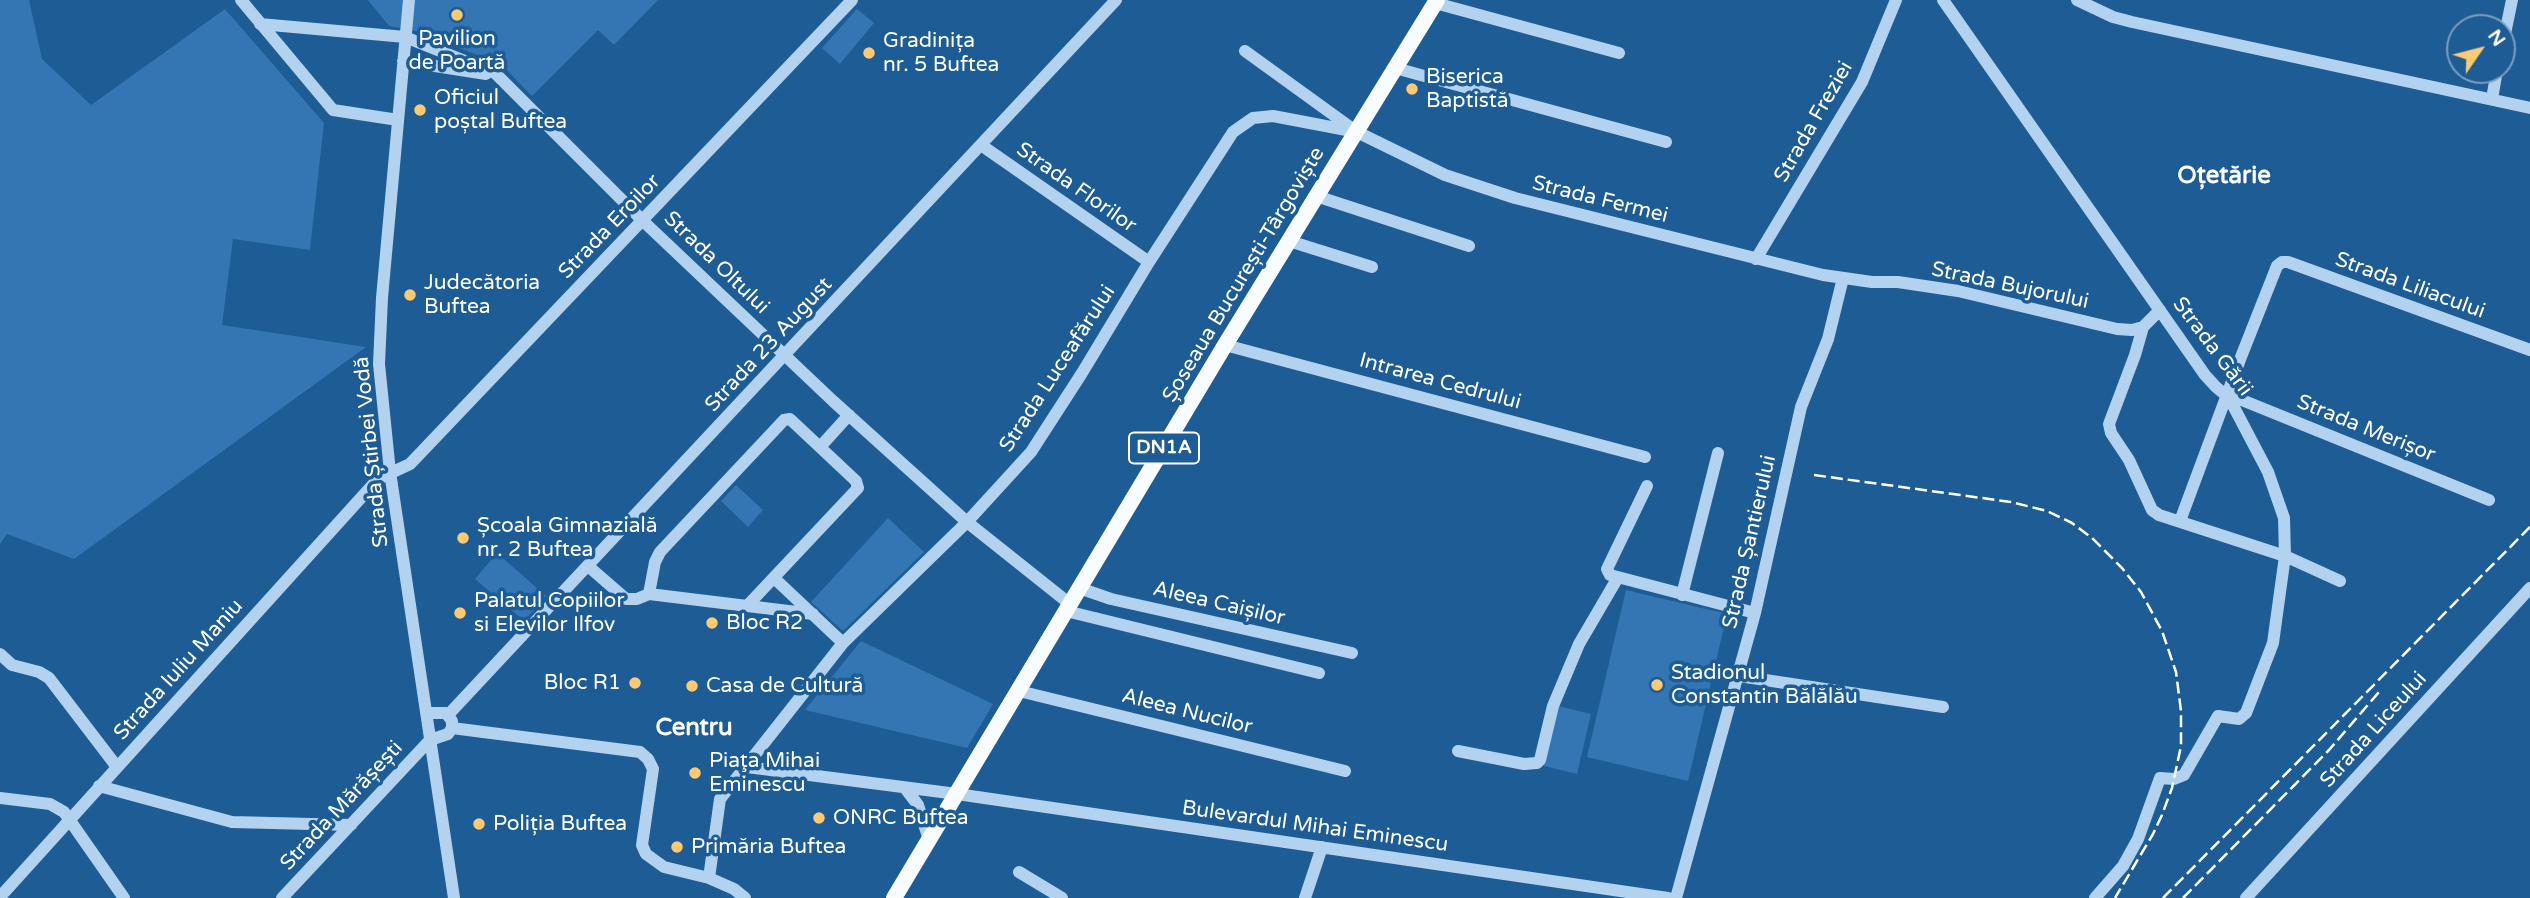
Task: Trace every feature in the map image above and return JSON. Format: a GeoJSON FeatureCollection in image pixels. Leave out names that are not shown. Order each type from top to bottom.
{"type":"FeatureCollection","features":[{"type":"Feature","properties":{"kind":"main road","name":"Șoseaua București-Târgoviște"},"geometry":{"type":"LineString","coordinates":[[894,898],[1436,1]]}},
{"type":"Feature","properties":{"kind":"street"},"geometry":{"type":"LineString","coordinates":[[241,0],[333,110],[398,120]]}},
{"type":"Feature","properties":{"kind":"street","name":"Strada Știrbei Vodă"},"geometry":{"type":"LineString","coordinates":[[409,0],[379,339],[381,393],[390,472],[454,898]]}},
{"type":"Feature","properties":{"kind":"street","name":"Strada Eroilor"},"geometry":{"type":"LineString","coordinates":[[390,472],[410,464],[852,0]]}},
{"type":"Feature","properties":{"kind":"street","name":"Strada 23 August"},"geometry":{"type":"LineString","coordinates":[[448,715],[1116,0]]}},
{"type":"Feature","properties":{"kind":"street","name":"Strada Freziei"},"geometry":{"type":"LineString","coordinates":[[1756,259],[1858,89],[1896,0]]}},
{"type":"Feature","properties":{"kind":"street","name":"Strada Gării"},"geometry":{"type":"LineString","coordinates":[[1943,0],[2211,382],[2227,394],[2268,472],[2278,496],[2286,533],[2273,643],[2246,713],[2239,719],[2218,716],[2184,775],[2174,779],[2160,778],[2138,839],[2123,866],[2095,898]]}},
{"type":"Feature","properties":{"kind":"street"},"geometry":{"type":"LineString","coordinates":[[2077,0],[2113,17],[2132,22],[2530,108]]}},
{"type":"Feature","properties":{"kind":"street"},"geometry":{"type":"LineString","coordinates":[[1436,1],[1619,53]]}},
{"type":"Feature","properties":{"kind":"street","name":"Strada Oltului"},"geometry":{"type":"LineString","coordinates":[[260,24],[405,37],[500,77],[643,221],[849,415],[967,522],[1068,608]]}},
{"type":"Feature","properties":{"kind":"street"},"geometry":{"type":"LineString","coordinates":[[1245,51],[1357,131]]}},
{"type":"Feature","properties":{"kind":"street"},"geometry":{"type":"LineString","coordinates":[[403,61],[500,77]]}},
{"type":"Feature","properties":{"kind":"street"},"geometry":{"type":"LineString","coordinates":[[1395,68],[1666,142]]}},
{"type":"Feature","properties":{"kind":"street"},"geometry":{"type":"LineString","coordinates":[[2491,99],[2494,84]]}},
{"type":"Feature","properties":{"kind":"street","name":"Strada Luceafărului"},"geometry":{"type":"LineString","coordinates":[[709,878],[720,799],[843,643],[967,522],[1021,464],[1039,440],[1233,132],[1253,118],[1273,116],[1357,131]]}},
{"type":"Feature","properties":{"kind":"street","name":"Strada Fermei"},"geometry":{"type":"LineString","coordinates":[[1357,131],[1422,165],[1476,186],[1756,259],[1843,278]]}},
{"type":"Feature","properties":{"kind":"street","name":"Strada Florilor"},"geometry":{"type":"LineString","coordinates":[[981,145],[1149,262]]}},
{"type":"Feature","properties":{"kind":"street"},"geometry":{"type":"LineString","coordinates":[[1316,196],[1469,246]]}},
{"type":"Feature","properties":{"kind":"street"},"geometry":{"type":"LineString","coordinates":[[1289,242],[1372,267]]}},
{"type":"Feature","properties":{"kind":"street","name":"Strada Liliacului"},"geometry":{"type":"LineString","coordinates":[[2227,394],[2277,266],[2282,262],[2530,350]]}},
{"type":"Feature","properties":{"kind":"street","name":"Strada Bujorului"},"geometry":{"type":"LineString","coordinates":[[1843,278],[1898,282],[1958,291],[2118,329],[2132,330],[2143,327]]}},
{"type":"Feature","properties":{"kind":"street","name":"Strada Șantierului"},"geometry":{"type":"LineString","coordinates":[[1676,898],[1755,613],[1801,407],[1828,339],[1843,278]]}},
{"type":"Feature","properties":{"kind":"street"},"geometry":{"type":"LineString","coordinates":[[2160,310],[2143,327],[2109,428],[2129,460],[2152,510],[2159,515],[2285,556],[2340,581]]}},
{"type":"Feature","properties":{"kind":"street","name":"Intrarea Cedrului"},"geometry":{"type":"LineString","coordinates":[[1226,345],[1645,457]]}},
{"type":"Feature","properties":{"kind":"street"},"geometry":{"type":"LineString","coordinates":[[2180,521],[2227,394]]}},
{"type":"Feature","properties":{"kind":"street","name":"Strada Merișor"},"geometry":{"type":"LineString","coordinates":[[2227,394],[2490,500]]}},
{"type":"Feature","properties":{"kind":"street"},"geometry":{"type":"LineString","coordinates":[[820,447],[849,415]]}},
{"type":"Feature","properties":{"kind":"street"},"geometry":{"type":"LineString","coordinates":[[649,594],[655,562],[660,552],[784,420],[792,421],[856,481],[858,488],[747,606]]}},
{"type":"Feature","properties":{"kind":"street"},"geometry":{"type":"LineString","coordinates":[[1682,595],[1718,453]]}},
{"type":"Feature","properties":{"kind":"street","name":"Strada Iuliu Maniu"},"geometry":{"type":"LineString","coordinates":[[0,897],[378,479],[390,472]]}},
{"type":"Feature","properties":{"kind":"street"},"geometry":{"type":"LineString","coordinates":[[1647,485],[1607,569],[1611,575],[1617,579],[1755,613]]}},
{"type":"Feature","properties":{"kind":"street"},"geometry":{"type":"LineString","coordinates":[[587,566],[626,599],[637,599],[649,594],[813,614]]}},
{"type":"Feature","properties":{"kind":"street"},"geometry":{"type":"LineString","coordinates":[[774,578],[843,643]]}},
{"type":"Feature","properties":{"kind":"street"},"geometry":{"type":"LineString","coordinates":[[1458,751],[1524,764],[1537,763],[1540,760],[1553,706],[1579,644],[1617,579]]}},
{"type":"Feature","properties":{"kind":"street","name":"Aleea Caișilor"},"geometry":{"type":"LineString","coordinates":[[1079,588],[1111,599],[1352,653]]}},
{"type":"Feature","properties":{"kind":"street","name":"Strada Liceului"},"geometry":{"type":"LineString","coordinates":[[2246,898],[2530,588]]}},
{"type":"Feature","properties":{"kind":"street"},"geometry":{"type":"LineString","coordinates":[[1068,608],[1319,673]]}},
{"type":"Feature","properties":{"kind":"street"},"geometry":{"type":"LineString","coordinates":[[0,654],[12,666],[39,672],[49,678],[117,767]]}},
{"type":"Feature","properties":{"kind":"street"},"geometry":{"type":"LineString","coordinates":[[1738,676],[1943,707]]}},
{"type":"Feature","properties":{"kind":"street","name":"Aleea Nucilor"},"geometry":{"type":"LineString","coordinates":[[1019,691],[1345,771]]}},
{"type":"Feature","properties":{"kind":"street"},"geometry":{"type":"LineString","coordinates":[[426,713],[441,712],[448,715],[452,728],[640,752],[651,763],[652,786],[642,845],[644,850],[651,859],[664,867],[709,878],[734,889],[746,898]]}},
{"type":"Feature","properties":{"kind":"street","name":"Strada Mărășești"},"geometry":{"type":"LineString","coordinates":[[282,898],[430,740],[448,734],[452,728]]}},
{"type":"Feature","properties":{"kind":"street","name":"Bulevardul Mihai Eminescu"},"geometry":{"type":"LineString","coordinates":[[747,767],[957,794],[1668,898]]}},
{"type":"Feature","properties":{"kind":"street"},"geometry":{"type":"LineString","coordinates":[[100,786],[233,822],[351,825]]}},
{"type":"Feature","properties":{"kind":"street"},"geometry":{"type":"LineString","coordinates":[[905,788],[918,804],[929,840]]}},
{"type":"Feature","properties":{"kind":"street"},"geometry":{"type":"LineString","coordinates":[[0,798],[59,807],[70,818],[124,898]]}},
{"type":"Feature","properties":{"kind":"street"},"geometry":{"type":"LineString","coordinates":[[1305,898],[1322,847]]}},
{"type":"Feature","properties":{"kind":"street"},"geometry":{"type":"LineString","coordinates":[[1019,872],[1062,898]]}},
{"type":"Feature","properties":{"kind":"shaded area"},"geometry":{"type":"Polygon","coordinates":[[[0,0],[29,0],[42,59],[91,105],[225,9],[324,123],[310,250],[233,239],[222,325],[366,347],[74,559],[7,534],[0,544],[0,0]]]}},
{"type":"Feature","properties":{"kind":"shaded area"},"geometry":{"type":"Polygon","coordinates":[[[368,0],[658,0],[614,45],[598,30],[532,96],[501,64],[412,30],[389,26],[368,0]]]}},
{"type":"Feature","properties":{"kind":"shaded area"},"geometry":{"type":"Polygon","coordinates":[[[857,9],[874,23],[840,64],[822,48],[857,9]]]}},
{"type":"Feature","properties":{"kind":"shaded area"},"geometry":{"type":"Polygon","coordinates":[[[736,485],[763,510],[748,527],[721,501],[736,485]]]}},
{"type":"Feature","properties":{"kind":"shaded area"},"geometry":{"type":"Polygon","coordinates":[[[888,518],[924,552],[843,631],[811,602],[888,518]]]}},
{"type":"Feature","properties":{"kind":"shaded area"},"geometry":{"type":"Polygon","coordinates":[[[497,553],[546,596],[524,621],[475,579],[497,553]]]}},
{"type":"Feature","properties":{"kind":"shaded area","name":"Stadionul Constantin Bălălău"},"geometry":{"type":"Polygon","coordinates":[[[1626,590],[1727,614],[1688,781],[1587,757],[1626,590]]]}},
{"type":"Feature","properties":{"kind":"shaded area"},"geometry":{"type":"Polygon","coordinates":[[[861,641],[993,704],[967,748],[805,710],[861,641]]]}},
{"type":"Feature","properties":{"kind":"shaded area"},"geometry":{"type":"Polygon","coordinates":[[[1558,706],[1591,714],[1577,774],[1544,766],[1558,706]]]}},
{"type":"Feature","properties":{"kind":"railway"},"geometry":{"type":"LineString","coordinates":[[1814,475],[2011,502],[2047,511],[2072,523],[2092,538],[2141,592],[2162,631],[2176,672],[2181,711],[2181,746],[2172,788],[2162,815],[2115,898]]}},
{"type":"Feature","properties":{"kind":"railway"},"geometry":{"type":"LineString","coordinates":[[2163,898],[2530,527]]}},
{"type":"Feature","properties":{"kind":"railway"},"geometry":{"type":"LineString","coordinates":[[2183,898],[2329,750],[2379,692]]}},
{"type":"Feature","properties":{"kind":"place","name":"Pavilion de Poartă"},"geometry":{"type":"Point","coordinates":[457,15]}},
{"type":"Feature","properties":{"kind":"place","name":"Gradinița nr. 5 Buftea"},"geometry":{"type":"Point","coordinates":[869,53]}},
{"type":"Feature","properties":{"kind":"place","name":"Biserica Baptistă"},"geometry":{"type":"Point","coordinates":[1412,89]}},
{"type":"Feature","properties":{"kind":"place","name":"Oficiul poștal Buftea"},"geometry":{"type":"Point","coordinates":[420,110]}},
{"type":"Feature","properties":{"kind":"place","name":"Judecătoria Buftea"},"geometry":{"type":"Point","coordinates":[410,295]}},
{"type":"Feature","properties":{"kind":"place","name":"Școala Gimnazială nr. 2 Buftea"},"geometry":{"type":"Point","coordinates":[463,538]}},
{"type":"Feature","properties":{"kind":"place","name":"Palatul Copiilor si Elevilor Ilfov"},"geometry":{"type":"Point","coordinates":[460,613]}},
{"type":"Feature","properties":{"kind":"place","name":"Bloc R2"},"geometry":{"type":"Point","coordinates":[712,623]}},
{"type":"Feature","properties":{"kind":"place","name":"Bloc R1"},"geometry":{"type":"Point","coordinates":[635,683]}},
{"type":"Feature","properties":{"kind":"place","name":"Stadionul Constantin Bălălău"},"geometry":{"type":"Point","coordinates":[1657,685]}},
{"type":"Feature","properties":{"kind":"place","name":"Casa de Cultură"},"geometry":{"type":"Point","coordinates":[692,686]}},
{"type":"Feature","properties":{"kind":"place","name":"Piaţa Mihai Eminescu"},"geometry":{"type":"Point","coordinates":[695,773]}},
{"type":"Feature","properties":{"kind":"place","name":"ONRC Buftea"},"geometry":{"type":"Point","coordinates":[819,818]}},
{"type":"Feature","properties":{"kind":"place","name":"Poliția Buftea"},"geometry":{"type":"Point","coordinates":[479,824]}},
{"type":"Feature","properties":{"kind":"place","name":"Primăria Buftea"},"geometry":{"type":"Point","coordinates":[677,847]}},
{"type":"Feature","properties":{"kind":"district","name":"Oțetărie"},"geometry":{"type":"Point","coordinates":[2224,177]}},
{"type":"Feature","properties":{"kind":"district","name":"Centru"},"geometry":{"type":"Point","coordinates":[694,729]}}]}
